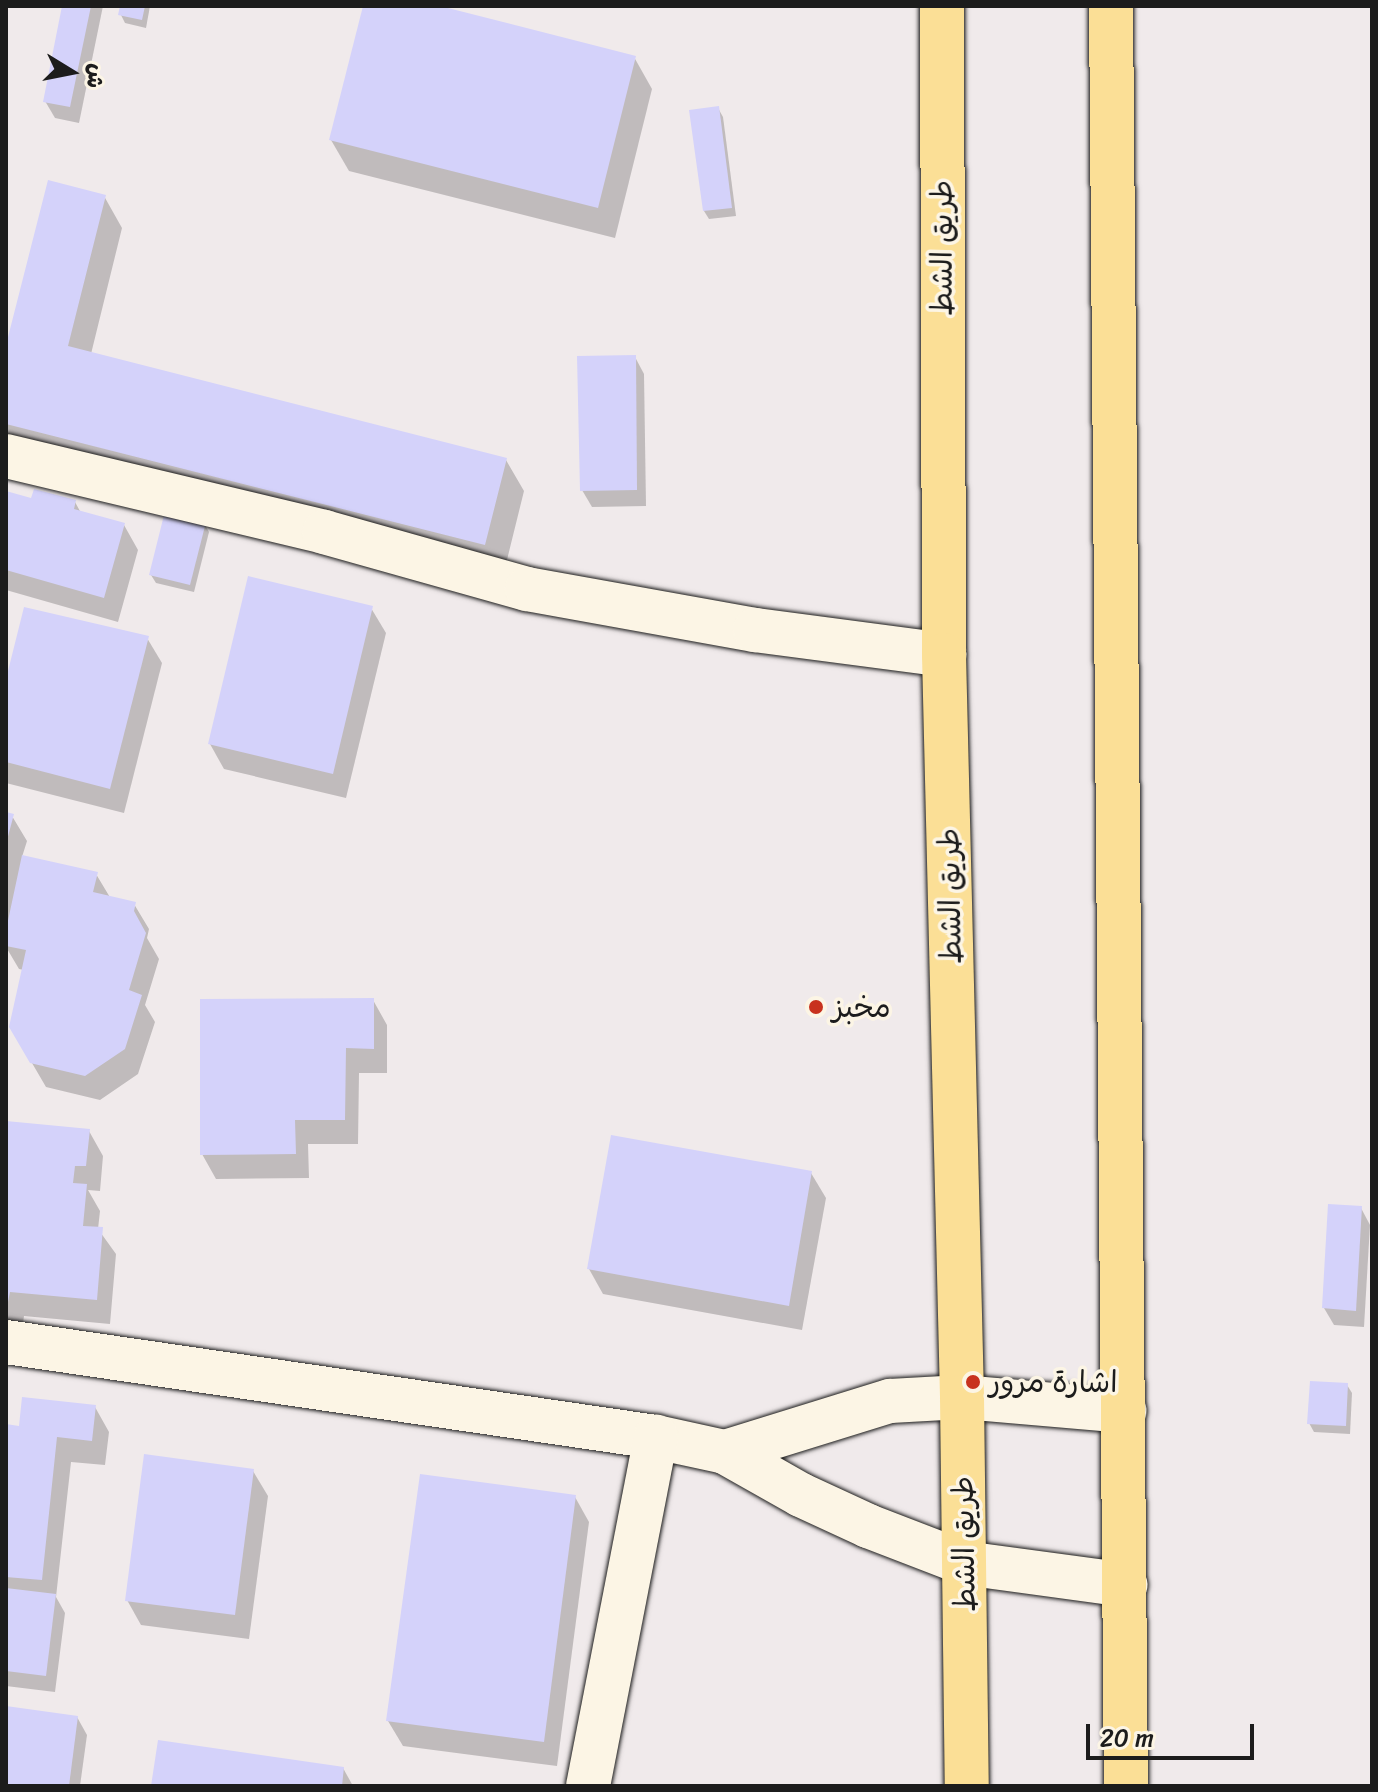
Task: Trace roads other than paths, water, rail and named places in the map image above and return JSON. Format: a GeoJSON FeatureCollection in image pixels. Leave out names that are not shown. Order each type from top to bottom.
{"type":"FeatureCollection","features":[{"type":"Feature","properties":{"kind":"highway","name":"طريق الشط"},"geometry":{"type":"LineString","coordinates":[[942,6],[944,655],[962,1397],[967,1786]]}},
{"type":"Feature","properties":{"kind":"highway"},"geometry":{"type":"LineString","coordinates":[[1111,6],[1126,1786]]}},
{"type":"Feature","properties":{"kind":"street"},"geometry":{"type":"LineString","coordinates":[[6,456],[324,532],[527,589],[755,630],[944,655]]}},
{"type":"Feature","properties":{"kind":"street"},"geometry":{"type":"LineString","coordinates":[[6,1342],[656,1437],[725,1452],[801,1495],[964,1563],[1126,1585]]}},
{"type":"Feature","properties":{"kind":"street"},"geometry":{"type":"LineString","coordinates":[[725,1452],[890,1401],[962,1397],[1124,1411]]}},
{"type":"Feature","properties":{"kind":"street"},"geometry":{"type":"LineString","coordinates":[[588,1786],[656,1437]]}},
{"type":"Feature","properties":{"kind":"place","name":"مخبز"},"geometry":{"type":"Point","coordinates":[816,1007]}},
{"type":"Feature","properties":{"kind":"place","name":"اشارة مرور"},"geometry":{"type":"Point","coordinates":[973,1382]}}]}
